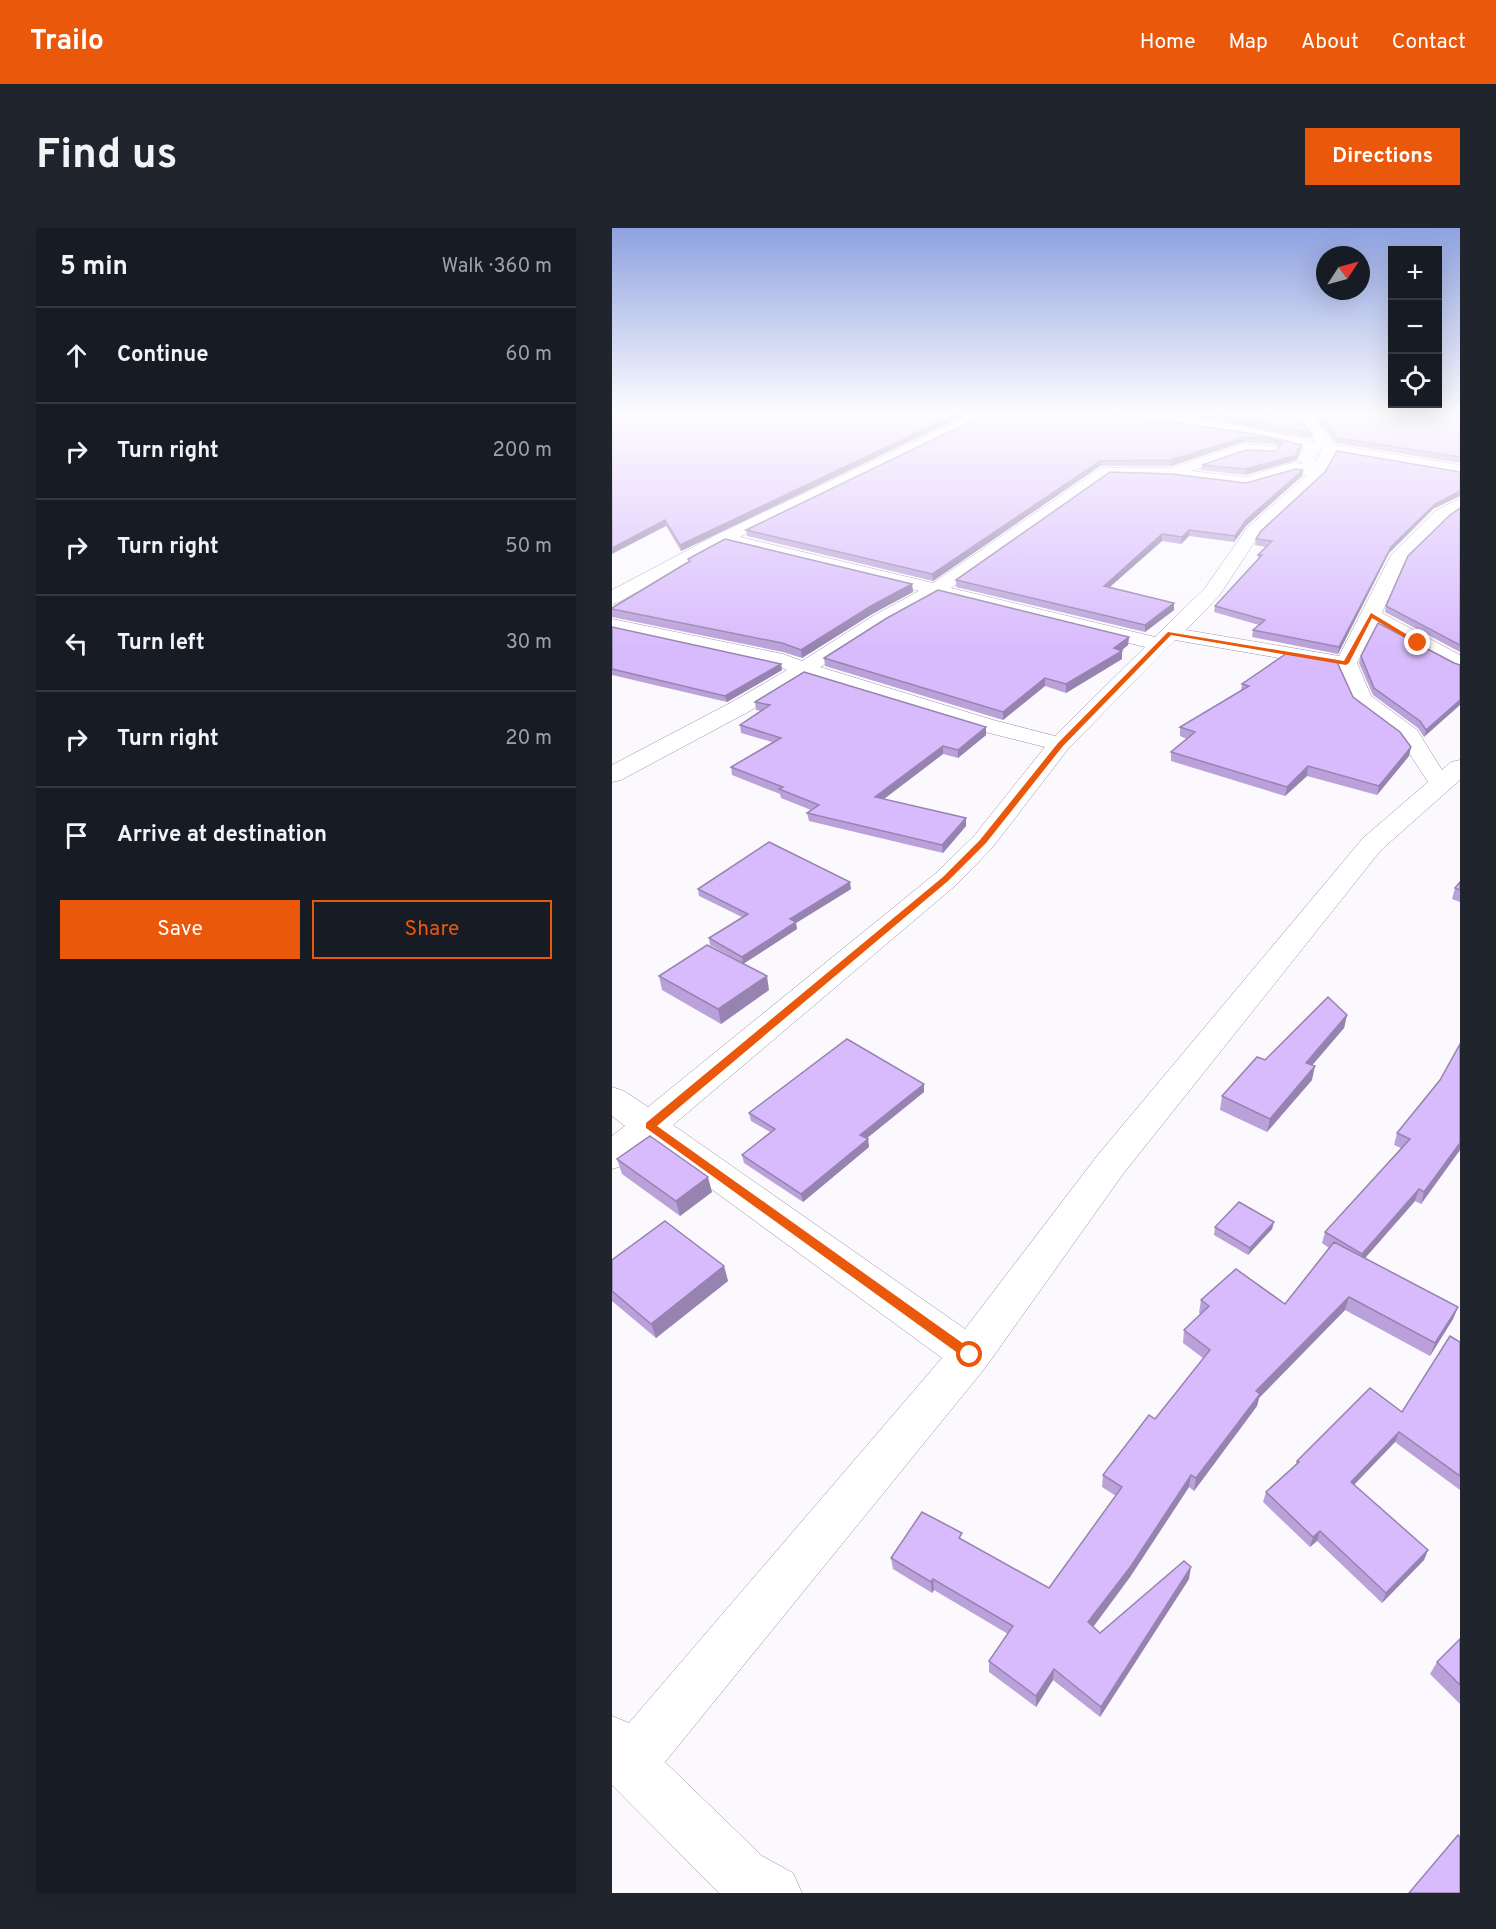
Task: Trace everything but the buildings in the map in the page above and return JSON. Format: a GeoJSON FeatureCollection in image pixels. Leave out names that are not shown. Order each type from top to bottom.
{"type":"FeatureCollection","features":[{"type":"Feature","properties":{"kind":"street"},"geometry":{"type":"LineString","coordinates":[[612,598],[724,538],[821,492]]}},
{"type":"Feature","properties":{"kind":"street"},"geometry":{"type":"LineString","coordinates":[[612,775],[740,707],[880,620],[937,589],[1076,492]]}},
{"type":"Feature","properties":{"kind":"street"},"geometry":{"type":"LineString","coordinates":[[612,1156],[946,879],[983,842],[1060,744],[1212,592],[1253,532],[1297,492]]}},
{"type":"Feature","properties":{"kind":"street"},"geometry":{"type":"LineString","coordinates":[[1346,663],[1397,559],[1441,515],[1460,503]]}},
{"type":"Feature","properties":{"kind":"street"},"geometry":{"type":"LineString","coordinates":[[724,538],[937,589],[1164,638],[1346,663]]}},
{"type":"Feature","properties":{"kind":"street"},"geometry":{"type":"LineString","coordinates":[[1371,615],[1460,664]]}},
{"type":"Feature","properties":{"kind":"street"},"geometry":{"type":"LineString","coordinates":[[612,625],[772,658],[985,725],[1060,744]]}},
{"type":"Feature","properties":{"kind":"street"},"geometry":{"type":"LineString","coordinates":[[1346,663],[1361,699],[1409,735],[1432,773],[1451,775]]}},
{"type":"Feature","properties":{"kind":"street"},"geometry":{"type":"LineString","coordinates":[[773,1893],[742,1876],[621,1754],[970,1355],[1110,1165],[1372,844],[1451,775]]}},
{"type":"Feature","properties":{"kind":"street"},"geometry":{"type":"LineString","coordinates":[[612,1099],[970,1355]]}},
{"type":"Feature","properties":{"kind":"route"},"geometry":{"type":"LineString","coordinates":[[970,1355],[650,1126],[946,879],[983,842],[1060,744],[1170,633],[1346,663],[1371,615],[1397,628],[1418,643]]}}]}
